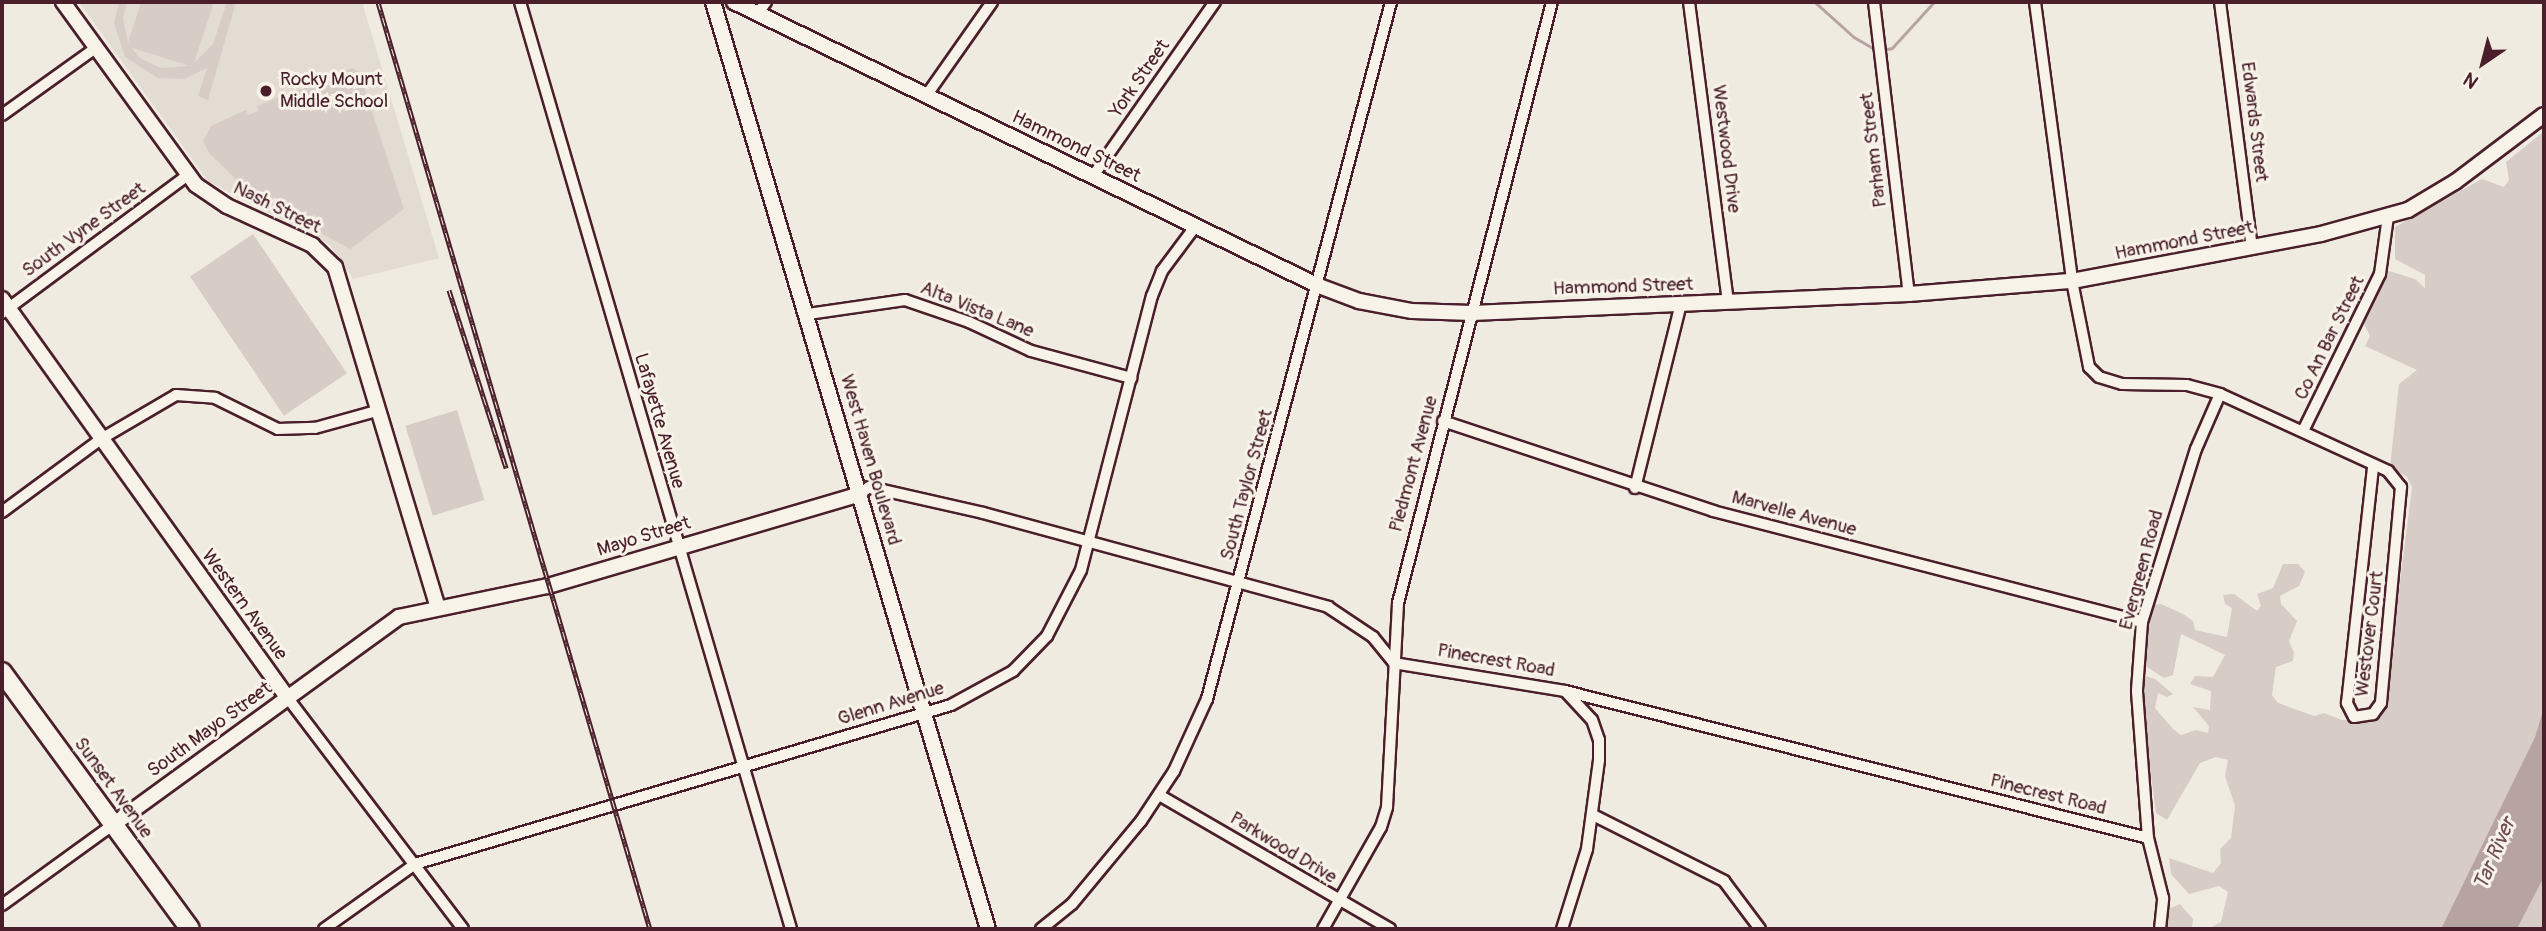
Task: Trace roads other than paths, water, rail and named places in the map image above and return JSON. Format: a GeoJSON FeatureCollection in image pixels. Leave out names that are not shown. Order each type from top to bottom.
{"type":"FeatureCollection","features":[{"type":"Feature","properties":{"kind":"main road","name":"Sunset Avenue"},"geometry":{"type":"LineString","coordinates":[[2,672],[190,929]]}},
{"type":"Feature","properties":{"kind":"street","name":"Nash Street"},"geometry":{"type":"LineString","coordinates":[[64,2],[188,175],[219,201],[301,240],[329,258],[342,280],[438,608]]}},
{"type":"Feature","properties":{"kind":"street","name":"Lafayette Avenue"},"geometry":{"type":"LineString","coordinates":[[520,2],[791,929]]}},
{"type":"Feature","properties":{"kind":"street","name":"West Haven Boulevard"},"geometry":{"type":"LineString","coordinates":[[713,2],[808,314],[988,929]]}},
{"type":"Feature","properties":{"kind":"street","name":"Hammond Street"},"geometry":{"type":"LineString","coordinates":[[734,2],[1093,176],[1194,228],[1319,286],[1400,309],[1472,313],[1909,294],[2072,281],[2252,247],[2388,216],[2455,182],[2544,115]]}},
{"type":"Feature","properties":{"kind":"street"},"geometry":{"type":"LineString","coordinates":[[757,15],[766,2]]}},
{"type":"Feature","properties":{"kind":"street"},"geometry":{"type":"LineString","coordinates":[[926,96],[992,2]]}},
{"type":"Feature","properties":{"kind":"street","name":"York Street"},"geometry":{"type":"LineString","coordinates":[[1093,176],[1215,2]]}},
{"type":"Feature","properties":{"kind":"street","name":"South Taylor Street"},"geometry":{"type":"LineString","coordinates":[[1041,929],[1094,879],[1159,795],[1207,699],[1319,286],[1391,2]]}},
{"type":"Feature","properties":{"kind":"street","name":"Piedmont Avenue"},"geometry":{"type":"LineString","coordinates":[[1322,929],[1381,827],[1387,807],[1394,663],[1405,570],[1552,2]]}},
{"type":"Feature","properties":{"kind":"street","name":"Westwood Drive"},"geometry":{"type":"LineString","coordinates":[[1689,2],[1728,301]]}},
{"type":"Feature","properties":{"kind":"street","name":"Parham Street"},"geometry":{"type":"LineString","coordinates":[[1874,2],[1909,294]]}},
{"type":"Feature","properties":{"kind":"street"},"geometry":{"type":"LineString","coordinates":[[2035,2],[2084,353],[2099,377],[2122,384],[2187,385],[2220,394],[2373,466]]}},
{"type":"Feature","properties":{"kind":"street","name":"Edwards Street"},"geometry":{"type":"LineString","coordinates":[[2220,2],[2252,247]]}},
{"type":"Feature","properties":{"kind":"street"},"geometry":{"type":"LineString","coordinates":[[2,115],[97,47]]}},
{"type":"Feature","properties":{"kind":"street","name":"South Vyne Street"},"geometry":{"type":"LineString","coordinates":[[4,306],[188,175]]}},
{"type":"Feature","properties":{"kind":"street","name":"Co An Bar Street"},"geometry":{"type":"LineString","coordinates":[[2303,431],[2381,274],[2388,216]]}},
{"type":"Feature","properties":{"kind":"street","name":"Glenn Avenue"},"geometry":{"type":"LineString","coordinates":[[324,929],[415,864],[925,712],[991,685],[1030,655],[1066,604],[1091,542],[1130,378],[1162,271],[1194,228]]}},
{"type":"Feature","properties":{"kind":"street","name":"Alta Vista Lane"},"geometry":{"type":"LineString","coordinates":[[808,314],[905,300],[959,318],[1031,351],[1130,378]]}},
{"type":"Feature","properties":{"kind":"street"},"geometry":{"type":"LineString","coordinates":[[1635,488],[1681,304]]}},
{"type":"Feature","properties":{"kind":"street","name":"Western Avenue"},"geometry":{"type":"LineString","coordinates":[[4,306],[287,697],[463,929]]}},
{"type":"Feature","properties":{"kind":"street","name":"Evergreen Road"},"geometry":{"type":"LineString","coordinates":[[2160,929],[2163,898],[2148,838],[2137,690],[2142,622],[2196,449],[2220,394]]}},
{"type":"Feature","properties":{"kind":"street"},"geometry":{"type":"LineString","coordinates":[[2,512],[101,439],[176,396],[215,398],[278,429],[316,428],[380,410]]}},
{"type":"Feature","properties":{"kind":"street","name":"Marvelle Avenue"},"geometry":{"type":"LineString","coordinates":[[1443,421],[1635,488],[2142,622]]}},
{"type":"Feature","properties":{"kind":"street","name":"Westover Court"},"geometry":{"type":"LineString","coordinates":[[2373,466],[2397,478],[2402,507],[2381,703],[2373,715],[2354,716],[2347,703],[2373,466]]}},
{"type":"Feature","properties":{"kind":"street"},"geometry":{"type":"LineString","coordinates":[[860,494],[869,486],[1239,581],[1328,607],[1373,637],[1394,663]]}},
{"type":"Feature","properties":{"kind":"street","name":"Mayo Street"},"geometry":{"type":"LineString","coordinates":[[438,608],[548,586],[860,494]]}},
{"type":"Feature","properties":{"kind":"street","name":"South Mayo Street"},"geometry":{"type":"LineString","coordinates":[[114,824],[399,617],[438,608]]}},
{"type":"Feature","properties":{"kind":"street","name":"Pinecrest Road"},"geometry":{"type":"LineString","coordinates":[[1394,663],[1565,691],[2148,838]]}},
{"type":"Feature","properties":{"kind":"street"},"geometry":{"type":"LineString","coordinates":[[1562,929],[1593,816],[1599,740],[1583,706],[1565,691]]}},
{"type":"Feature","properties":{"kind":"street","name":"Parkwood Drive"},"geometry":{"type":"LineString","coordinates":[[1159,795],[1390,929]]}},
{"type":"Feature","properties":{"kind":"street"},"geometry":{"type":"LineString","coordinates":[[1593,816],[1724,881],[1760,929]]}},
{"type":"Feature","properties":{"kind":"street"},"geometry":{"type":"LineString","coordinates":[[2,905],[114,824]]}},
{"type":"Feature","properties":{"kind":"water","name":"Tar River"},"geometry":{"type":"Polygon","coordinates":[[[2544,707],[2544,877],[2517,929],[2441,929],[2535,737],[2544,707]]]}},
{"type":"Feature","properties":{"kind":"waterway"},"geometry":{"type":"LineString","coordinates":[[1815,2],[1854,37],[1875,49]]}},
{"type":"Feature","properties":{"kind":"waterway"},"geometry":{"type":"LineString","coordinates":[[1882,50],[1892,48],[1934,2]]}},
{"type":"Feature","properties":{"kind":"railway"},"geometry":{"type":"LineString","coordinates":[[378,2],[650,929]]}},
{"type":"Feature","properties":{"kind":"railway"},"geometry":{"type":"LineString","coordinates":[[449,290],[506,468]]}},
{"type":"Feature","properties":{"kind":"place","name":"Rocky Mount Middle School"},"geometry":{"type":"Point","coordinates":[266,91]}}]}
